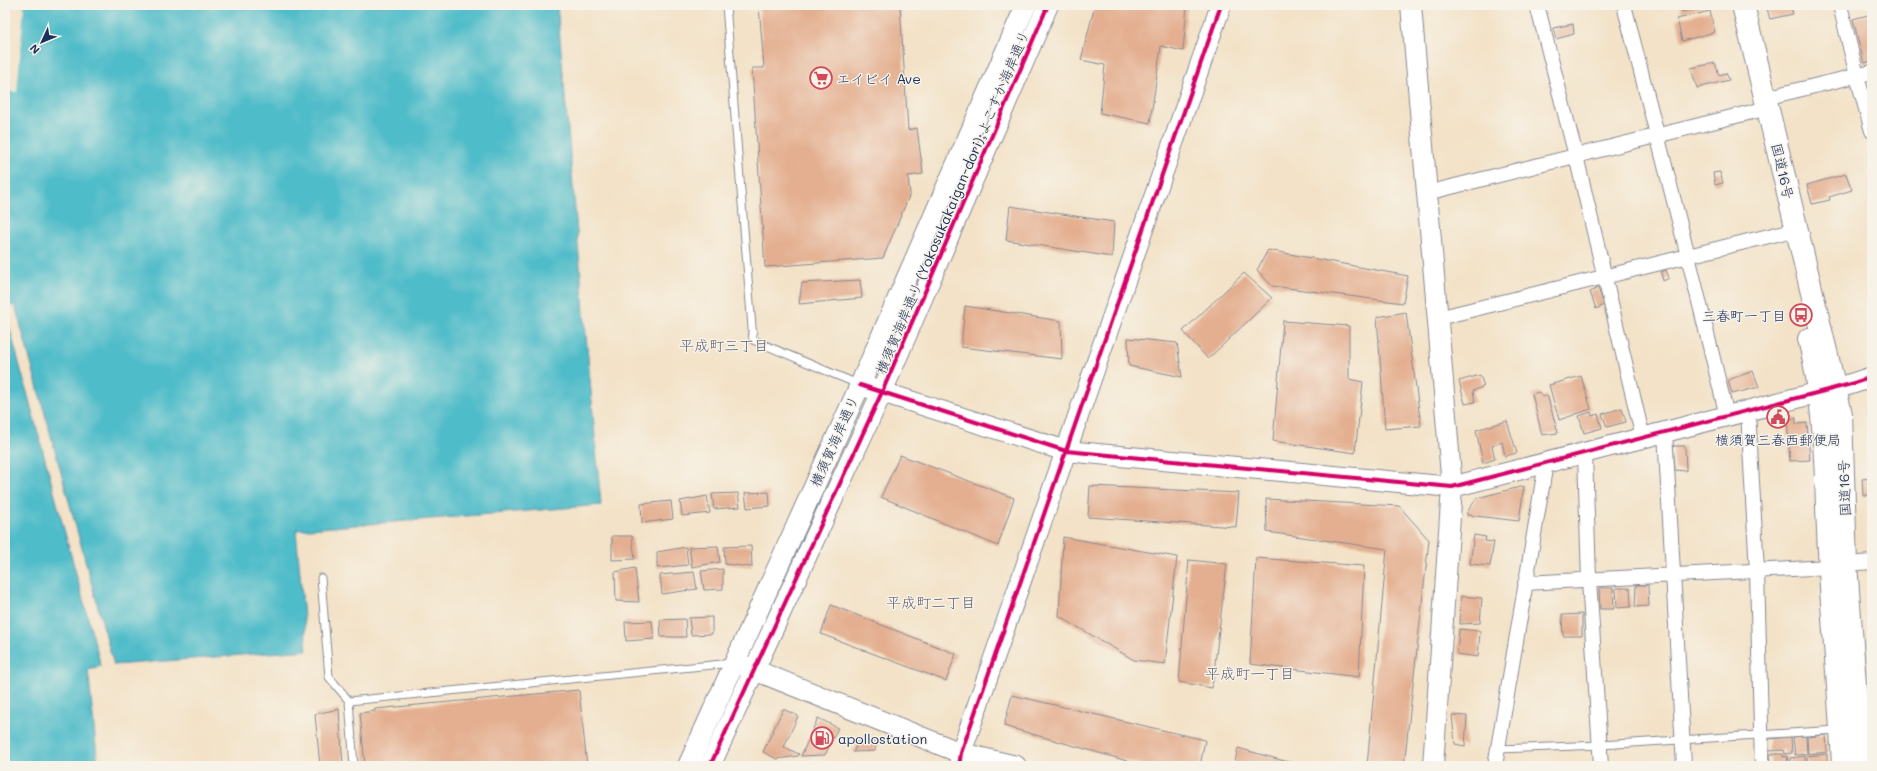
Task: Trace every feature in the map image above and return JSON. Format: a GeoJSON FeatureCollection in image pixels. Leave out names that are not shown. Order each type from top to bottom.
{"type":"FeatureCollection","features":[{"type":"Feature","properties":{"kind":"highway","name":"国道16号"},"geometry":{"type":"LineString","coordinates":[[1728,5],[1762,106]]}},
{"type":"Feature","properties":{"kind":"highway","name":"国道16号"},"geometry":{"type":"LineString","coordinates":[[1743,5],[1813,355],[1828,390],[1838,565],[1859,766]]}},
{"type":"Feature","properties":{"kind":"highway","name":"国道16号"},"geometry":{"type":"LineString","coordinates":[[1843,766],[1856,729]]}},
{"type":"Feature","properties":{"kind":"street","name":"横須賀海岸通り"},"geometry":{"type":"LineString","coordinates":[[688,766],[860,385],[1026,5]]}},
{"type":"Feature","properties":{"kind":"street","name":"横須賀海岸通り (Yokosukakaigan-dori);よこすか海岸通り"},"geometry":{"type":"LineString","coordinates":[[710,766],[882,392],[1048,5]]}},
{"type":"Feature","properties":{"kind":"street"},"geometry":{"type":"LineString","coordinates":[[960,760],[1221,5]]}},
{"type":"Feature","properties":{"kind":"street"},"geometry":{"type":"LineString","coordinates":[[1411,5],[1452,487],[1433,766]]}},
{"type":"Feature","properties":{"kind":"street"},"geometry":{"type":"LineString","coordinates":[[1537,5],[1576,156],[1642,438]]}},
{"type":"Feature","properties":{"kind":"street"},"geometry":{"type":"LineString","coordinates":[[1624,5],[1727,416]]}},
{"type":"Feature","properties":{"kind":"street"},"geometry":{"type":"LineString","coordinates":[[1840,5],[1872,131]]}},
{"type":"Feature","properties":{"kind":"street"},"geometry":{"type":"LineString","coordinates":[[1427,194],[1657,136],[1762,106],[1872,72]]}},
{"type":"Feature","properties":{"kind":"street"},"geometry":{"type":"LineString","coordinates":[[1438,318],[1789,231]]}},
{"type":"Feature","properties":{"kind":"street"},"geometry":{"type":"LineString","coordinates":[[860,385],[1066,451],[1452,487],[1748,411],[1872,377]]}},
{"type":"Feature","properties":{"kind":"street"},"geometry":{"type":"LineString","coordinates":[[1748,411],[1757,571],[1762,766]]}},
{"type":"Feature","properties":{"kind":"street"},"geometry":{"type":"LineString","coordinates":[[1665,432],[1684,766]]}},
{"type":"Feature","properties":{"kind":"street"},"geometry":{"type":"LineString","coordinates":[[1585,453],[1589,580],[1601,745],[1601,766]]}},
{"type":"Feature","properties":{"kind":"street"},"geometry":{"type":"LineString","coordinates":[[1495,766],[1546,463]]}},
{"type":"Feature","properties":{"kind":"street"},"geometry":{"type":"LineString","coordinates":[[1526,583],[1757,571],[1872,562]]}},
{"type":"Feature","properties":{"kind":"street"},"geometry":{"type":"LineString","coordinates":[[734,663],[754,669],[960,760],[1016,766]]}},
{"type":"Feature","properties":{"kind":"lane"},"geometry":{"type":"LineString","coordinates":[[726,5],[753,340],[860,385]]}},
{"type":"Feature","properties":{"kind":"lane"},"geometry":{"type":"LineString","coordinates":[[320,578],[329,677],[349,701],[354,766]]}},
{"type":"Feature","properties":{"kind":"lane"},"geometry":{"type":"LineString","coordinates":[[349,701],[734,663]]}},
{"type":"Feature","properties":{"kind":"lane"},"geometry":{"type":"LineString","coordinates":[[1498,749],[1601,745],[1856,729]]}},
{"type":"Feature","properties":{"kind":"path"},"geometry":{"type":"LineString","coordinates":[[903,766],[960,760]]}},
{"type":"Feature","properties":{"kind":"water"},"geometry":{"type":"Polygon","coordinates":[[[5,5],[557,5],[601,505],[296,530],[307,650],[114,665],[15,305],[5,307],[5,5]]]}},
{"type":"Feature","properties":{"kind":"water"},"geometry":{"type":"Polygon","coordinates":[[[5,311],[101,666],[88,669],[98,766],[5,766],[5,311]]]}},
{"type":"Feature","properties":{"kind":"pier"},"geometry":{"type":"Polygon","coordinates":[[[5,5],[24,5],[17,92],[5,91],[5,5]]]}},
{"type":"Feature","properties":{"kind":"building"},"geometry":{"type":"Polygon","coordinates":[[[759,5],[900,5],[908,130],[917,128],[923,174],[908,176],[910,194],[883,258],[765,267],[752,68],[764,68],[759,5]]]}},
{"type":"Feature","properties":{"kind":"building"},"geometry":{"type":"Polygon","coordinates":[[[1095,5],[1187,5],[1183,51],[1161,46],[1150,123],[1100,113],[1105,65],[1081,60],[1095,5]]]}},
{"type":"Feature","properties":{"kind":"building"},"geometry":{"type":"Polygon","coordinates":[[[1679,5],[1701,5],[1702,7],[1682,12],[1679,5]]]}},
{"type":"Feature","properties":{"kind":"building"},"geometry":{"type":"Polygon","coordinates":[[[1766,5],[1790,5],[1793,14],[1770,19],[1766,5]]]}},
{"type":"Feature","properties":{"kind":"building"},"geometry":{"type":"Polygon","coordinates":[[[1710,11],[1715,32],[1682,41],[1677,19],[1710,11]]]}},
{"type":"Feature","properties":{"kind":"building"},"geometry":{"type":"Polygon","coordinates":[[[1868,15],[1872,27],[1872,61],[1864,63],[1853,19],[1868,15]]]}},
{"type":"Feature","properties":{"kind":"building"},"geometry":{"type":"Polygon","coordinates":[[[1573,24],[1574,34],[1556,39],[1553,28],[1573,24]]]}},
{"type":"Feature","properties":{"kind":"building"},"geometry":{"type":"Polygon","coordinates":[[[1715,63],[1719,75],[1726,73],[1729,80],[1697,88],[1691,68],[1715,63]]]}},
{"type":"Feature","properties":{"kind":"building"},"geometry":{"type":"Polygon","coordinates":[[[1720,172],[1723,183],[1715,185],[1713,173],[1720,172]]]}},
{"type":"Feature","properties":{"kind":"building"},"geometry":{"type":"Polygon","coordinates":[[[1846,174],[1852,190],[1829,197],[1830,200],[1812,204],[1807,185],[1846,174]]]}},
{"type":"Feature","properties":{"kind":"building"},"geometry":{"type":"Polygon","coordinates":[[[1010,206],[1114,222],[1112,257],[1006,240],[1010,206]]]}},
{"type":"Feature","properties":{"kind":"building"},"geometry":{"type":"Polygon","coordinates":[[[1268,250],[1408,276],[1403,303],[1272,286],[1257,270],[1268,250]]]}},
{"type":"Feature","properties":{"kind":"building"},"geometry":{"type":"Polygon","coordinates":[[[1666,270],[1669,278],[1663,281],[1661,272],[1666,270]]]}},
{"type":"Feature","properties":{"kind":"building"},"geometry":{"type":"Polygon","coordinates":[[[1244,273],[1272,298],[1208,359],[1183,331],[1244,273]]]}},
{"type":"Feature","properties":{"kind":"building"},"geometry":{"type":"Polygon","coordinates":[[[860,280],[862,298],[799,304],[802,283],[860,280]]]}},
{"type":"Feature","properties":{"kind":"building"},"geometry":{"type":"Polygon","coordinates":[[[1598,288],[1604,305],[1596,309],[1590,292],[1598,288]]]}},
{"type":"Feature","properties":{"kind":"building"},"geometry":{"type":"Polygon","coordinates":[[[965,306],[1061,321],[1062,359],[961,347],[965,306]]]}},
{"type":"Feature","properties":{"kind":"building"},"geometry":{"type":"Polygon","coordinates":[[[1406,312],[1421,426],[1385,429],[1377,317],[1406,312]]]}},
{"type":"Feature","properties":{"kind":"building"},"geometry":{"type":"Polygon","coordinates":[[[1283,321],[1349,326],[1349,379],[1363,382],[1355,453],[1273,441],[1283,321]]]}},
{"type":"Feature","properties":{"kind":"building"},"geometry":{"type":"Polygon","coordinates":[[[1128,338],[1177,343],[1182,377],[1129,366],[1128,338]]]}},
{"type":"Feature","properties":{"kind":"building"},"geometry":{"type":"Polygon","coordinates":[[[1753,371],[1759,387],[1732,394],[1728,380],[1753,371]]]}},
{"type":"Feature","properties":{"kind":"building"},"geometry":{"type":"Polygon","coordinates":[[[1480,375],[1484,386],[1473,391],[1475,402],[1465,404],[1459,381],[1480,375]]]}},
{"type":"Feature","properties":{"kind":"building"},"geometry":{"type":"Polygon","coordinates":[[[1581,376],[1591,409],[1559,420],[1549,385],[1581,376]]]}},
{"type":"Feature","properties":{"kind":"building"},"geometry":{"type":"Polygon","coordinates":[[[1539,392],[1543,397],[1547,395],[1558,433],[1542,435],[1532,394],[1539,392]]]}},
{"type":"Feature","properties":{"kind":"building"},"geometry":{"type":"Polygon","coordinates":[[[1622,408],[1626,422],[1607,427],[1602,414],[1622,408]]]}},
{"type":"Feature","properties":{"kind":"building"},"geometry":{"type":"Polygon","coordinates":[[[1591,412],[1592,416],[1598,414],[1602,428],[1584,433],[1579,416],[1591,412]]]}},
{"type":"Feature","properties":{"kind":"building"},"geometry":{"type":"Polygon","coordinates":[[[1796,418],[1796,424],[1807,423],[1810,460],[1790,461],[1787,419],[1796,418]]]}},
{"type":"Feature","properties":{"kind":"building"},"geometry":{"type":"Polygon","coordinates":[[[1507,421],[1517,453],[1505,456],[1502,442],[1492,446],[1495,459],[1483,463],[1476,430],[1507,421]]]}},
{"type":"Feature","properties":{"kind":"building"},"geometry":{"type":"Polygon","coordinates":[[[1673,446],[1685,446],[1686,471],[1675,470],[1673,446]]]}},
{"type":"Feature","properties":{"kind":"building"},"geometry":{"type":"Polygon","coordinates":[[[900,455],[1014,498],[998,546],[881,497],[900,455]]]}},
{"type":"Feature","properties":{"kind":"building"},"geometry":{"type":"Polygon","coordinates":[[[1872,478],[1872,495],[1863,495],[1862,479],[1872,478]]]}},
{"type":"Feature","properties":{"kind":"building"},"geometry":{"type":"Polygon","coordinates":[[[1090,486],[1239,493],[1236,527],[1088,517],[1090,486]]]}},
{"type":"Feature","properties":{"kind":"building"},"geometry":{"type":"Polygon","coordinates":[[[1524,486],[1519,521],[1467,515],[1467,512],[1477,498],[1524,486]]]}},
{"type":"Feature","properties":{"kind":"building"},"geometry":{"type":"Polygon","coordinates":[[[769,492],[770,506],[747,508],[745,493],[769,492]]]}},
{"type":"Feature","properties":{"kind":"building"},"geometry":{"type":"Polygon","coordinates":[[[738,493],[740,507],[714,509],[712,494],[738,493]]]}},
{"type":"Feature","properties":{"kind":"building"},"geometry":{"type":"Polygon","coordinates":[[[707,496],[710,513],[682,516],[680,501],[707,496]]]}},
{"type":"Feature","properties":{"kind":"building"},"geometry":{"type":"Polygon","coordinates":[[[1266,499],[1399,506],[1429,540],[1404,766],[1367,766],[1387,549],[1267,532],[1266,499]]]}},
{"type":"Feature","properties":{"kind":"building"},"geometry":{"type":"Polygon","coordinates":[[[671,501],[673,519],[642,523],[641,504],[671,501]]]}},
{"type":"Feature","properties":{"kind":"building"},"geometry":{"type":"Polygon","coordinates":[[[1474,535],[1486,537],[1485,541],[1494,542],[1490,566],[1470,564],[1474,535]]]}},
{"type":"Feature","properties":{"kind":"building"},"geometry":{"type":"Polygon","coordinates":[[[612,536],[632,536],[635,559],[612,560],[612,536]]]}},
{"type":"Feature","properties":{"kind":"building"},"geometry":{"type":"Polygon","coordinates":[[[1063,537],[1177,557],[1165,664],[1134,660],[1059,616],[1063,537]]]}},
{"type":"Feature","properties":{"kind":"building"},"geometry":{"type":"Polygon","coordinates":[[[718,546],[720,562],[692,567],[689,547],[718,546]]]}},
{"type":"Feature","properties":{"kind":"building"},"geometry":{"type":"Polygon","coordinates":[[[751,546],[752,567],[725,564],[724,547],[751,546]]]}},
{"type":"Feature","properties":{"kind":"building"},"geometry":{"type":"Polygon","coordinates":[[[686,547],[688,565],[657,568],[657,552],[686,547]]]}},
{"type":"Feature","properties":{"kind":"building"},"geometry":{"type":"Polygon","coordinates":[[[1256,558],[1364,566],[1359,677],[1250,664],[1256,558]]]}},
{"type":"Feature","properties":{"kind":"building"},"geometry":{"type":"Polygon","coordinates":[[[1189,560],[1227,564],[1212,688],[1179,682],[1189,560]]]}},
{"type":"Feature","properties":{"kind":"building"},"geometry":{"type":"Polygon","coordinates":[[[635,568],[639,602],[616,601],[615,572],[635,568]]]}},
{"type":"Feature","properties":{"kind":"building"},"geometry":{"type":"Polygon","coordinates":[[[723,569],[723,589],[704,590],[701,571],[723,569]]]}},
{"type":"Feature","properties":{"kind":"building"},"geometry":{"type":"Polygon","coordinates":[[[694,572],[697,589],[662,594],[660,575],[694,572]]]}},
{"type":"Feature","properties":{"kind":"building"},"geometry":{"type":"Polygon","coordinates":[[[1636,585],[1648,585],[1649,606],[1635,607],[1636,585]]]}},
{"type":"Feature","properties":{"kind":"building"},"geometry":{"type":"Polygon","coordinates":[[[1599,588],[1613,588],[1614,609],[1600,609],[1599,588]]]}},
{"type":"Feature","properties":{"kind":"building"},"geometry":{"type":"Polygon","coordinates":[[[1616,588],[1630,588],[1631,607],[1617,608],[1616,588]]]}},
{"type":"Feature","properties":{"kind":"building"},"geometry":{"type":"Polygon","coordinates":[[[1461,596],[1482,598],[1480,623],[1460,624],[1461,596]]]}},
{"type":"Feature","properties":{"kind":"building"},"geometry":{"type":"Polygon","coordinates":[[[831,605],[956,654],[946,681],[821,634],[831,605]]]}},
{"type":"Feature","properties":{"kind":"building"},"geometry":{"type":"Polygon","coordinates":[[[1582,614],[1582,636],[1563,636],[1562,615],[1582,614]]]}},
{"type":"Feature","properties":{"kind":"building"},"geometry":{"type":"Polygon","coordinates":[[[712,617],[712,634],[691,635],[689,618],[712,617]]]}},
{"type":"Feature","properties":{"kind":"building"},"geometry":{"type":"Polygon","coordinates":[[[685,619],[686,637],[661,637],[660,620],[685,619]]]}},
{"type":"Feature","properties":{"kind":"building"},"geometry":{"type":"Polygon","coordinates":[[[652,621],[654,639],[626,641],[625,622],[652,621]]]}},
{"type":"Feature","properties":{"kind":"building"},"geometry":{"type":"Polygon","coordinates":[[[1459,629],[1480,631],[1478,657],[1457,654],[1459,629]]]}},
{"type":"Feature","properties":{"kind":"building"},"geometry":{"type":"Polygon","coordinates":[[[579,690],[587,766],[365,766],[360,713],[375,711],[375,709],[579,690]]]}},
{"type":"Feature","properties":{"kind":"building"},"geometry":{"type":"Polygon","coordinates":[[[1012,695],[1205,740],[1200,766],[1145,766],[1004,726],[1012,695]]]}},
{"type":"Feature","properties":{"kind":"building"},"geometry":{"type":"Polygon","coordinates":[[[339,709],[343,766],[320,766],[315,714],[339,709]]]}},
{"type":"Feature","properties":{"kind":"building"},"geometry":{"type":"Polygon","coordinates":[[[783,709],[798,716],[784,747],[799,754],[798,756],[777,759],[763,752],[783,709]]]}},
{"type":"Feature","properties":{"kind":"building"},"geometry":{"type":"Polygon","coordinates":[[[1452,715],[1467,716],[1465,746],[1455,744],[1452,715]]]}},
{"type":"Feature","properties":{"kind":"building"},"geometry":{"type":"Polygon","coordinates":[[[818,718],[838,728],[825,755],[801,756],[818,718]]]}},
{"type":"Feature","properties":{"kind":"building"},"geometry":{"type":"Polygon","coordinates":[[[1826,735],[1827,752],[1808,754],[1807,737],[1826,735]]]}},
{"type":"Feature","properties":{"kind":"building"},"geometry":{"type":"Polygon","coordinates":[[[1806,736],[1807,754],[1795,755],[1793,737],[1806,736]]]}},
{"type":"Feature","properties":{"kind":"building"},"geometry":{"type":"Polygon","coordinates":[[[1791,737],[1792,753],[1785,754],[1784,750],[1768,751],[1768,739],[1791,737]]]}},
{"type":"Feature","properties":{"kind":"building"},"geometry":{"type":"Polygon","coordinates":[[[861,738],[877,741],[875,751],[853,752],[861,738]]]}},
{"type":"Feature","properties":{"kind":"building"},"geometry":{"type":"Polygon","coordinates":[[[1238,748],[1302,766],[1234,766],[1238,748]]]}},
{"type":"Feature","properties":{"kind":"building"},"geometry":{"type":"Polygon","coordinates":[[[1770,754],[1783,754],[1783,757],[1787,756],[1788,763],[1771,765],[1770,754]]]}},
{"type":"Feature","properties":{"kind":"building"},"geometry":{"type":"Polygon","coordinates":[[[1827,754],[1827,766],[1808,766],[1807,756],[1827,754]]]}},
{"type":"Feature","properties":{"kind":"building"},"geometry":{"type":"Polygon","coordinates":[[[1805,756],[1805,766],[1790,763],[1790,758],[1805,756]]]}},
{"type":"Feature","properties":{"kind":"cycle path"},"geometry":{"type":"LineString","coordinates":[[710,766],[882,392],[1048,5]]}},
{"type":"Feature","properties":{"kind":"cycle path"},"geometry":{"type":"LineString","coordinates":[[959,766],[961,753],[1221,5]]}},
{"type":"Feature","properties":{"kind":"cycle path"},"geometry":{"type":"LineString","coordinates":[[860,385],[1066,451],[1452,487],[1851,384],[1872,377]]}},
{"type":"Feature","properties":{"kind":"place","name":"エイビイ Ave"},"geometry":{"type":"Point","coordinates":[821,78]}},
{"type":"Feature","properties":{"kind":"place","name":"三春町一丁目"},"geometry":{"type":"Point","coordinates":[1801,315]}},
{"type":"Feature","properties":{"kind":"place","name":"横須賀三春西郵便局"},"geometry":{"type":"Point","coordinates":[1778,417]}},
{"type":"Feature","properties":{"kind":"place","name":"apollostation"},"geometry":{"type":"Point","coordinates":[822,738]}},
{"type":"Feature","properties":{"kind":"district","name":"平成町三丁目"},"geometry":{"type":"Point","coordinates":[724,345]}},
{"type":"Feature","properties":{"kind":"district","name":"平成町二丁目"},"geometry":{"type":"Point","coordinates":[931,602]}},
{"type":"Feature","properties":{"kind":"district","name":"平成町一丁目"},"geometry":{"type":"Point","coordinates":[1250,673]}}]}
